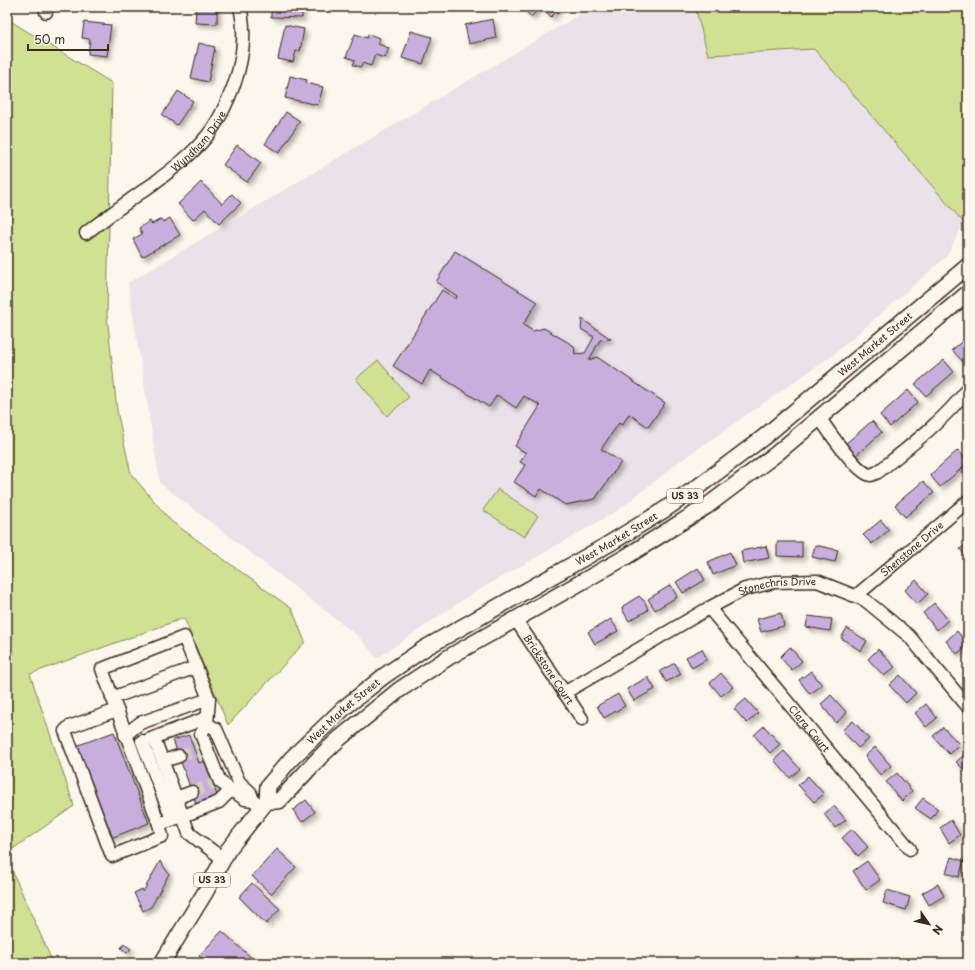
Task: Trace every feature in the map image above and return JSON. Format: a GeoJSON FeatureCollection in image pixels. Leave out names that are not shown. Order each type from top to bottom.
{"type":"FeatureCollection","features":[{"type":"Feature","properties":{"kind":"main road","name":"West Market Street"},"geometry":{"type":"LineString","coordinates":[[164,962],[206,891],[228,850],[261,803],[268,786],[311,738],[344,708],[384,676],[428,646],[602,548],[664,510],[699,486],[764,437],[968,266]]}},
{"type":"Feature","properties":{"kind":"main road","name":"West Market Street"},"geometry":{"type":"LineString","coordinates":[[261,803],[279,801],[340,738],[399,690],[449,657],[607,568],[681,523],[750,474],[968,293]]}},
{"type":"Feature","properties":{"kind":"street","name":"Wyndham Drive"},"geometry":{"type":"LineString","coordinates":[[86,233],[185,158],[207,136],[217,122],[239,71],[244,36],[240,7]]}},
{"type":"Feature","properties":{"kind":"street"},"geometry":{"type":"LineString","coordinates":[[820,417],[841,447],[860,470],[871,475],[878,472],[934,426],[968,389]]}},
{"type":"Feature","properties":{"kind":"street","name":"Shenstone Drive"},"geometry":{"type":"LineString","coordinates":[[856,596],[968,501]]}},
{"type":"Feature","properties":{"kind":"street","name":"Stonechris Drive"},"geometry":{"type":"LineString","coordinates":[[564,692],[709,608],[745,589],[774,582],[817,581],[865,600],[909,636],[968,707]]}},
{"type":"Feature","properties":{"kind":"street","name":"Clara Court"},"geometry":{"type":"LineString","coordinates":[[709,608],[910,849]]}},
{"type":"Feature","properties":{"kind":"street","name":"Brickstone Court"},"geometry":{"type":"LineString","coordinates":[[516,620],[582,719]]}},
{"type":"Feature","properties":{"kind":"street"},"geometry":{"type":"LineString","coordinates":[[196,667],[114,704],[69,727],[65,731],[112,856],[162,836],[159,824],[127,740],[114,704],[102,669],[184,637],[209,699],[207,721],[201,734],[200,748],[217,783],[245,799],[261,803]]}},
{"type":"Feature","properties":{"kind":"street"},"geometry":{"type":"LineString","coordinates":[[127,740],[140,723],[209,699]]}},
{"type":"Feature","properties":{"kind":"street"},"geometry":{"type":"LineString","coordinates":[[207,721],[216,729],[240,782],[261,803]]}},
{"type":"Feature","properties":{"kind":"street"},"geometry":{"type":"LineString","coordinates":[[127,740],[142,741],[207,721]]}},
{"type":"Feature","properties":{"kind":"street"},"geometry":{"type":"LineString","coordinates":[[154,738],[176,798],[177,818]]}},
{"type":"Feature","properties":{"kind":"street"},"geometry":{"type":"LineString","coordinates":[[142,741],[177,818],[190,833],[223,859]]}},
{"type":"Feature","properties":{"kind":"street"},"geometry":{"type":"LineString","coordinates":[[163,761],[179,756]]}},
{"type":"Feature","properties":{"kind":"street"},"geometry":{"type":"LineString","coordinates":[[159,824],[219,802],[231,790]]}},
{"type":"Feature","properties":{"kind":"street"},"geometry":{"type":"LineString","coordinates":[[176,798],[192,792]]}},
{"type":"Feature","properties":{"kind":"shaded area"},"geometry":{"type":"Polygon","coordinates":[[[592,7],[695,7],[708,55],[814,49],[964,223],[946,257],[833,355],[680,461],[617,511],[470,595],[377,658],[358,636],[160,483],[128,283],[592,7]]]}},
{"type":"Feature","properties":{"kind":"green space"},"geometry":{"type":"Polygon","coordinates":[[[695,7],[968,7],[968,220],[964,223],[814,49],[708,55],[695,7]]]}},
{"type":"Feature","properties":{"kind":"green space"},"geometry":{"type":"Polygon","coordinates":[[[7,19],[112,83],[107,315],[117,411],[131,474],[171,521],[292,609],[305,642],[228,725],[184,618],[30,674],[74,806],[7,853],[7,19]]]}},
{"type":"Feature","properties":{"kind":"green space"},"geometry":{"type":"Polygon","coordinates":[[[378,360],[409,397],[387,416],[356,379],[378,360]]]}},
{"type":"Feature","properties":{"kind":"green space"},"geometry":{"type":"Polygon","coordinates":[[[498,489],[538,516],[524,537],[483,510],[498,489]]]}},
{"type":"Feature","properties":{"kind":"green space"},"geometry":{"type":"Polygon","coordinates":[[[7,859],[53,963],[7,963],[7,859]]]}},
{"type":"Feature","properties":{"kind":"building"},"geometry":{"type":"Polygon","coordinates":[[[196,7],[217,7],[217,24],[195,23],[196,7]]]}},
{"type":"Feature","properties":{"kind":"building"},"geometry":{"type":"Polygon","coordinates":[[[271,7],[302,7],[302,18],[271,17],[271,7]]]}},
{"type":"Feature","properties":{"kind":"building"},"geometry":{"type":"Polygon","coordinates":[[[522,7],[541,7],[531,17],[522,7]]]}},
{"type":"Feature","properties":{"kind":"building"},"geometry":{"type":"Polygon","coordinates":[[[542,7],[561,7],[551,17],[542,7]]]}},
{"type":"Feature","properties":{"kind":"building"},"geometry":{"type":"Polygon","coordinates":[[[493,19],[496,38],[469,44],[465,25],[493,19]]]}},
{"type":"Feature","properties":{"kind":"building"},"geometry":{"type":"Polygon","coordinates":[[[84,22],[111,25],[107,56],[88,54],[90,39],[82,38],[84,22]]]}},
{"type":"Feature","properties":{"kind":"building"},"geometry":{"type":"Polygon","coordinates":[[[285,25],[304,29],[300,51],[296,51],[293,62],[278,59],[285,25]]]}},
{"type":"Feature","properties":{"kind":"building"},"geometry":{"type":"Polygon","coordinates":[[[411,31],[432,37],[423,64],[402,58],[411,31]]]}},
{"type":"Feature","properties":{"kind":"building"},"geometry":{"type":"Polygon","coordinates":[[[355,34],[367,38],[368,34],[380,38],[378,44],[389,48],[385,58],[375,55],[371,66],[362,63],[361,67],[353,65],[355,60],[346,57],[355,34]]]}},
{"type":"Feature","properties":{"kind":"building"},"geometry":{"type":"Polygon","coordinates":[[[199,43],[215,47],[208,82],[191,78],[199,43]]]}},
{"type":"Feature","properties":{"kind":"building"},"geometry":{"type":"Polygon","coordinates":[[[290,76],[307,80],[306,83],[323,87],[318,105],[285,98],[290,76]]]}},
{"type":"Feature","properties":{"kind":"building"},"geometry":{"type":"Polygon","coordinates":[[[178,91],[193,101],[177,125],[162,115],[178,91]]]}},
{"type":"Feature","properties":{"kind":"building"},"geometry":{"type":"Polygon","coordinates":[[[286,112],[300,121],[279,153],[265,144],[286,112]]]}},
{"type":"Feature","properties":{"kind":"building"},"geometry":{"type":"Polygon","coordinates":[[[237,145],[261,163],[247,182],[223,165],[237,145]]]}},
{"type":"Feature","properties":{"kind":"building"},"geometry":{"type":"Polygon","coordinates":[[[201,182],[222,204],[232,194],[241,203],[219,224],[205,209],[193,220],[178,204],[201,182]]]}},
{"type":"Feature","properties":{"kind":"building"},"geometry":{"type":"Polygon","coordinates":[[[170,218],[180,235],[142,257],[133,239],[142,234],[139,228],[150,221],[152,224],[161,219],[163,222],[170,218]]]}},
{"type":"Feature","properties":{"kind":"building"},"geometry":{"type":"Polygon","coordinates":[[[455,251],[537,302],[523,325],[533,331],[544,328],[574,346],[575,354],[585,353],[594,337],[581,329],[582,319],[611,339],[600,340],[589,360],[597,357],[665,403],[648,427],[629,414],[622,425],[619,423],[601,449],[621,462],[595,499],[565,505],[541,489],[536,496],[514,482],[525,465],[520,462],[526,453],[515,446],[540,406],[538,404],[524,396],[516,408],[497,395],[489,407],[430,370],[422,384],[393,366],[442,290],[456,299],[457,296],[436,282],[455,251]]]}},
{"type":"Feature","properties":{"kind":"building"},"geometry":{"type":"Polygon","coordinates":[[[968,336],[968,358],[963,362],[952,350],[968,336]]]}},
{"type":"Feature","properties":{"kind":"building"},"geometry":{"type":"Polygon","coordinates":[[[944,360],[954,372],[926,396],[915,384],[944,360]]]}},
{"type":"Feature","properties":{"kind":"building"},"geometry":{"type":"Polygon","coordinates":[[[908,390],[918,402],[890,427],[880,415],[908,390]]]}},
{"type":"Feature","properties":{"kind":"building"},"geometry":{"type":"Polygon","coordinates":[[[872,421],[882,432],[854,457],[844,445],[872,421]]]}},
{"type":"Feature","properties":{"kind":"building"},"geometry":{"type":"Polygon","coordinates":[[[958,450],[968,463],[940,487],[930,475],[958,450]]]}},
{"type":"Feature","properties":{"kind":"building"},"geometry":{"type":"Polygon","coordinates":[[[923,481],[934,493],[905,517],[895,505],[923,481]]]}},
{"type":"Feature","properties":{"kind":"building"},"geometry":{"type":"Polygon","coordinates":[[[881,520],[889,530],[872,544],[863,535],[881,520]]]}},
{"type":"Feature","properties":{"kind":"building"},"geometry":{"type":"Polygon","coordinates":[[[777,542],[802,542],[802,557],[777,556],[777,542]]]}},
{"type":"Feature","properties":{"kind":"building"},"geometry":{"type":"Polygon","coordinates":[[[968,543],[968,559],[960,549],[968,543]]]}},
{"type":"Feature","properties":{"kind":"building"},"geometry":{"type":"Polygon","coordinates":[[[815,545],[838,550],[835,562],[812,557],[815,545]]]}},
{"type":"Feature","properties":{"kind":"building"},"geometry":{"type":"Polygon","coordinates":[[[766,546],[769,558],[743,563],[741,551],[766,546]]]}},
{"type":"Feature","properties":{"kind":"building"},"geometry":{"type":"Polygon","coordinates":[[[730,552],[736,565],[713,575],[708,562],[730,552]]]}},
{"type":"Feature","properties":{"kind":"building"},"geometry":{"type":"Polygon","coordinates":[[[698,568],[705,580],[683,593],[676,582],[698,568]]]}},
{"type":"Feature","properties":{"kind":"building"},"geometry":{"type":"Polygon","coordinates":[[[916,580],[928,594],[917,604],[905,590],[916,580]]]}},
{"type":"Feature","properties":{"kind":"building"},"geometry":{"type":"Polygon","coordinates":[[[671,585],[677,597],[655,610],[648,599],[671,585]]]}},
{"type":"Feature","properties":{"kind":"building"},"geometry":{"type":"Polygon","coordinates":[[[639,596],[645,602],[648,610],[629,621],[622,609],[623,606],[639,596]]]}},
{"type":"Feature","properties":{"kind":"building"},"geometry":{"type":"Polygon","coordinates":[[[934,603],[948,620],[937,630],[923,613],[934,603]]]}},
{"type":"Feature","properties":{"kind":"building"},"geometry":{"type":"Polygon","coordinates":[[[781,613],[784,626],[761,632],[757,619],[781,613]]]}},
{"type":"Feature","properties":{"kind":"building"},"geometry":{"type":"Polygon","coordinates":[[[808,616],[832,619],[830,631],[806,627],[808,616]]]}},
{"type":"Feature","properties":{"kind":"building"},"geometry":{"type":"Polygon","coordinates":[[[611,619],[618,631],[595,644],[588,632],[611,619]]]}},
{"type":"Feature","properties":{"kind":"building"},"geometry":{"type":"Polygon","coordinates":[[[847,628],[867,641],[861,651],[841,638],[847,628]]]}},
{"type":"Feature","properties":{"kind":"building"},"geometry":{"type":"Polygon","coordinates":[[[957,631],[968,645],[957,654],[946,641],[957,631]]]}},
{"type":"Feature","properties":{"kind":"building"},"geometry":{"type":"Polygon","coordinates":[[[790,647],[802,661],[792,670],[780,657],[790,647]]]}},
{"type":"Feature","properties":{"kind":"building"},"geometry":{"type":"Polygon","coordinates":[[[702,649],[707,659],[692,668],[686,657],[702,649]]]}},
{"type":"Feature","properties":{"kind":"building"},"geometry":{"type":"Polygon","coordinates":[[[878,649],[895,667],[884,676],[868,659],[878,649]]]}},
{"type":"Feature","properties":{"kind":"building"},"geometry":{"type":"Polygon","coordinates":[[[675,663],[681,674],[666,682],[660,671],[675,663]]]}},
{"type":"Feature","properties":{"kind":"building"},"geometry":{"type":"Polygon","coordinates":[[[811,671],[822,685],[810,694],[799,680],[811,671]]]}},
{"type":"Feature","properties":{"kind":"building"},"geometry":{"type":"Polygon","coordinates":[[[721,673],[733,687],[721,696],[710,683],[721,673]]]}},
{"type":"Feature","properties":{"kind":"building"},"geometry":{"type":"Polygon","coordinates":[[[900,675],[916,693],[906,703],[889,685],[900,675]]]}},
{"type":"Feature","properties":{"kind":"building"},"geometry":{"type":"Polygon","coordinates":[[[648,677],[655,689],[634,701],[627,689],[648,677]]]}},
{"type":"Feature","properties":{"kind":"building"},"geometry":{"type":"Polygon","coordinates":[[[618,694],[625,706],[604,718],[597,706],[618,694]]]}},
{"type":"Feature","properties":{"kind":"building"},"geometry":{"type":"Polygon","coordinates":[[[831,695],[847,713],[836,723],[821,704],[831,695]]]}},
{"type":"Feature","properties":{"kind":"building"},"geometry":{"type":"Polygon","coordinates":[[[746,699],[758,713],[747,723],[734,709],[746,699]]]}},
{"type":"Feature","properties":{"kind":"building"},"geometry":{"type":"Polygon","coordinates":[[[926,704],[937,718],[926,727],[915,713],[926,704]]]}},
{"type":"Feature","properties":{"kind":"building"},"geometry":{"type":"Polygon","coordinates":[[[853,721],[869,739],[858,748],[842,730],[853,721]]]}},
{"type":"Feature","properties":{"kind":"building"},"geometry":{"type":"Polygon","coordinates":[[[764,726],[780,744],[770,753],[754,735],[764,726]]]}},
{"type":"Feature","properties":{"kind":"building"},"geometry":{"type":"Polygon","coordinates":[[[943,727],[959,744],[949,754],[933,736],[943,727]]]}},
{"type":"Feature","properties":{"kind":"building"},"geometry":{"type":"Polygon","coordinates":[[[114,732],[149,823],[111,838],[76,746],[114,732]]]}},
{"type":"Feature","properties":{"kind":"building"},"geometry":{"type":"Polygon","coordinates":[[[189,735],[199,763],[205,761],[218,798],[197,806],[173,740],[189,735]]]}},
{"type":"Feature","properties":{"kind":"building"},"geometry":{"type":"Polygon","coordinates":[[[875,747],[891,766],[880,775],[865,756],[875,747]]]}},
{"type":"Feature","properties":{"kind":"building"},"geometry":{"type":"Polygon","coordinates":[[[784,751],[800,769],[790,778],[774,760],[784,751]]]}},
{"type":"Feature","properties":{"kind":"building"},"geometry":{"type":"Polygon","coordinates":[[[967,752],[968,754],[968,774],[956,762],[967,752]]]}},
{"type":"Feature","properties":{"kind":"building"},"geometry":{"type":"Polygon","coordinates":[[[897,773],[912,791],[902,801],[886,782],[897,773]]]}},
{"type":"Feature","properties":{"kind":"building"},"geometry":{"type":"Polygon","coordinates":[[[808,776],[824,794],[814,802],[798,785],[808,776]]]}},
{"type":"Feature","properties":{"kind":"building"},"geometry":{"type":"Polygon","coordinates":[[[923,798],[938,809],[931,819],[915,808],[923,798]]]}},
{"type":"Feature","properties":{"kind":"building"},"geometry":{"type":"Polygon","coordinates":[[[306,800],[315,812],[302,822],[293,810],[306,800]]]}},
{"type":"Feature","properties":{"kind":"building"},"geometry":{"type":"Polygon","coordinates":[[[834,806],[846,820],[835,828],[824,814],[834,806]]]}},
{"type":"Feature","properties":{"kind":"building"},"geometry":{"type":"Polygon","coordinates":[[[951,820],[960,835],[949,843],[940,828],[951,820]]]}},
{"type":"Feature","properties":{"kind":"building"},"geometry":{"type":"Polygon","coordinates":[[[852,829],[868,847],[858,856],[842,838],[852,829]]]}},
{"type":"Feature","properties":{"kind":"building"},"geometry":{"type":"Polygon","coordinates":[[[277,849],[296,867],[271,894],[252,876],[277,849]]]}},
{"type":"Feature","properties":{"kind":"building"},"geometry":{"type":"Polygon","coordinates":[[[951,857],[964,861],[959,877],[946,873],[951,857]]]}},
{"type":"Feature","properties":{"kind":"building"},"geometry":{"type":"Polygon","coordinates":[[[160,861],[169,874],[151,907],[143,911],[134,893],[142,889],[143,892],[160,861]]]}},
{"type":"Feature","properties":{"kind":"building"},"geometry":{"type":"Polygon","coordinates":[[[867,861],[880,880],[866,890],[853,871],[867,861]]]}},
{"type":"Feature","properties":{"kind":"building"},"geometry":{"type":"Polygon","coordinates":[[[252,883],[280,909],[266,924],[239,897],[252,883]]]}},
{"type":"Feature","properties":{"kind":"building"},"geometry":{"type":"Polygon","coordinates":[[[938,884],[944,896],[929,905],[922,893],[938,884]]]}},
{"type":"Feature","properties":{"kind":"building"},"geometry":{"type":"Polygon","coordinates":[[[887,890],[910,897],[906,910],[883,903],[887,890]]]}},
{"type":"Feature","properties":{"kind":"building"},"geometry":{"type":"Polygon","coordinates":[[[222,931],[255,961],[253,963],[207,963],[199,956],[222,931]]]}},
{"type":"Feature","properties":{"kind":"building"},"geometry":{"type":"Polygon","coordinates":[[[124,944],[131,949],[127,953],[121,948],[124,944]]]}},
{"type":"Feature","properties":{"kind":"tunnel"},"geometry":{"type":"LineString","coordinates":[[179,756],[195,750]]}},
{"type":"Feature","properties":{"kind":"tunnel"},"geometry":{"type":"LineString","coordinates":[[192,792],[213,784]]}}]}
